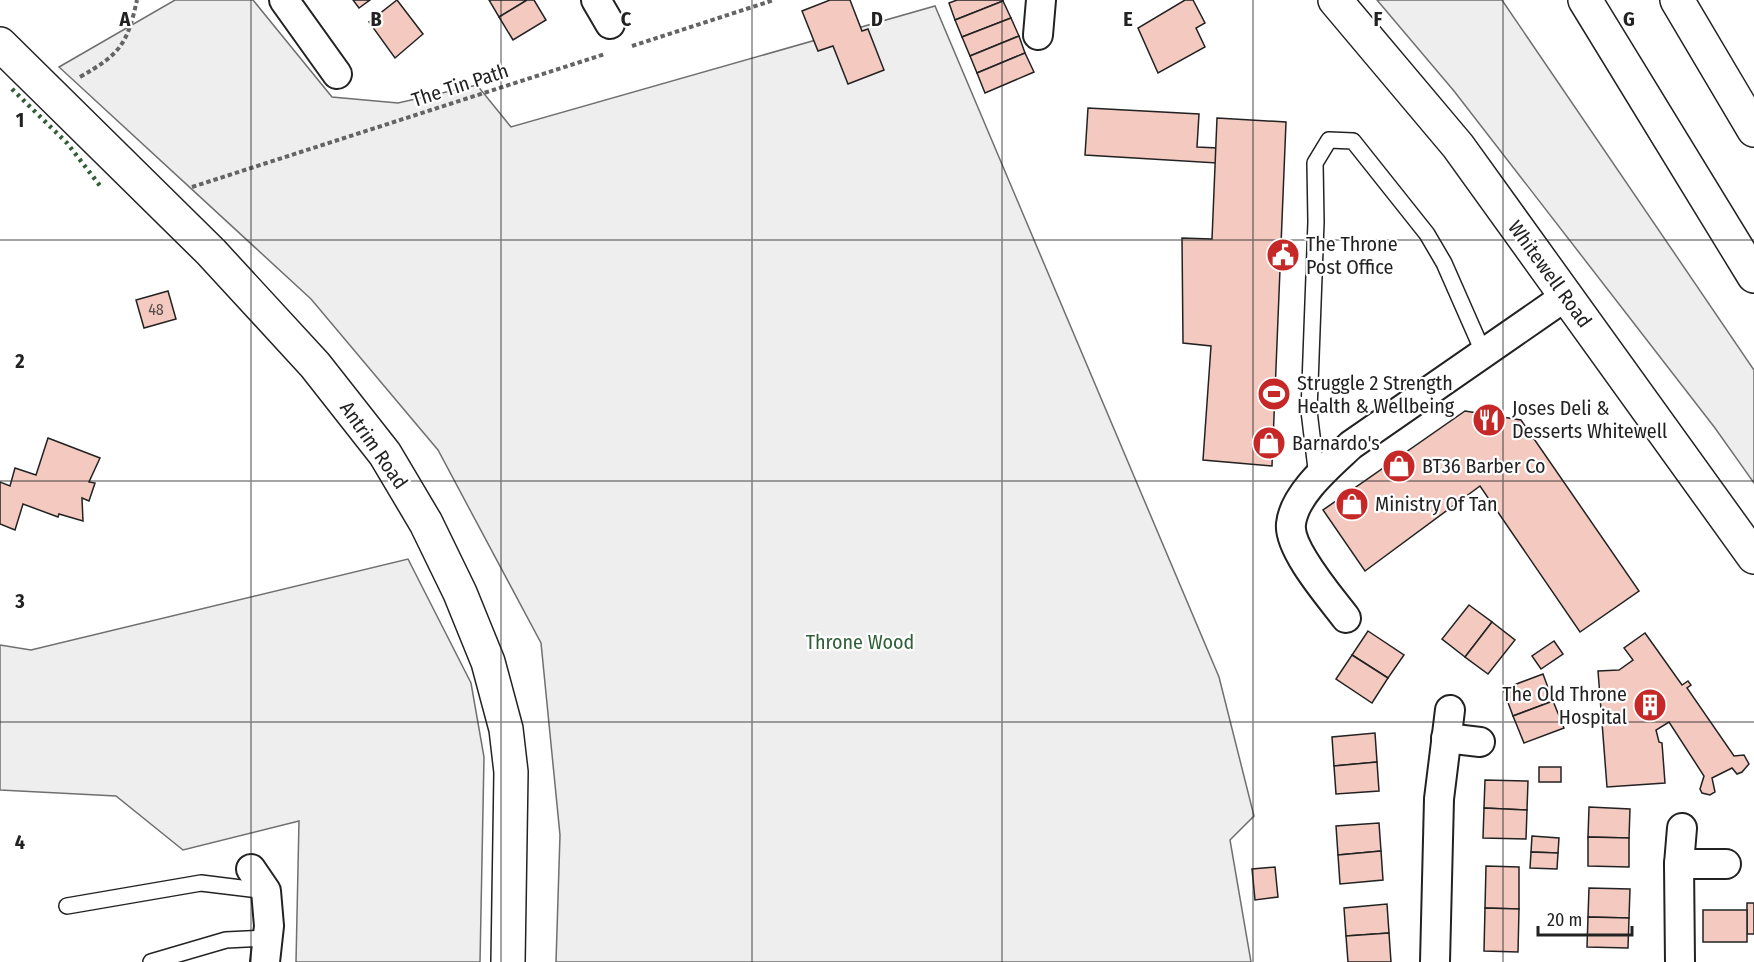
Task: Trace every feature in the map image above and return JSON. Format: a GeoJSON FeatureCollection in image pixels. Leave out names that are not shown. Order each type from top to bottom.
{"type":"FeatureCollection","features":[{"type":"Feature","properties":{"kind":"main road","name":"Whitewell Road"},"geometry":{"type":"LineString","coordinates":[[1335,0],[1458,146],[1754,557]]}},
{"type":"Feature","properties":{"kind":"main road"},"geometry":{"type":"LineString","coordinates":[[1585,0],[1754,276]]}},
{"type":"Feature","properties":{"kind":"main road"},"geometry":{"type":"LineString","coordinates":[[1677,0],[1754,130]]}},
{"type":"Feature","properties":{"kind":"main road","name":"Antrim Road"},"geometry":{"type":"LineString","coordinates":[[0,44],[211,252],[315,365],[385,454],[426,523],[460,593],[488,662],[506,729],[511,794],[508,962]]}},
{"type":"Feature","properties":{"kind":"street"},"geometry":{"type":"LineString","coordinates":[[284,0],[337,74]]}},
{"type":"Feature","properties":{"kind":"street"},"geometry":{"type":"LineString","coordinates":[[1038,34],[1041,0]]}},
{"type":"Feature","properties":{"kind":"street"},"geometry":{"type":"LineString","coordinates":[[1346,618],[1293,541],[1291,524],[1300,500],[1317,477],[1351,445],[1566,296]]}},
{"type":"Feature","properties":{"kind":"street"},"geometry":{"type":"LineString","coordinates":[[1436,962],[1439,799],[1450,710]]}},
{"type":"Feature","properties":{"kind":"street"},"geometry":{"type":"LineString","coordinates":[[1446,738],[1480,742]]}},
{"type":"Feature","properties":{"kind":"street"},"geometry":{"type":"LineString","coordinates":[[1680,962],[1679,864],[1682,828]]}},
{"type":"Feature","properties":{"kind":"street"},"geometry":{"type":"LineString","coordinates":[[1679,864],[1726,864]]}},
{"type":"Feature","properties":{"kind":"street"},"geometry":{"type":"LineString","coordinates":[[259,880],[267,950]]}},
{"type":"Feature","properties":{"kind":"lane"},"geometry":{"type":"LineString","coordinates":[[1317,477],[1309,411],[1316,222],[1315,163],[1329,140],[1353,141],[1427,234],[1444,262],[1484,354]]}},
{"type":"Feature","properties":{"kind":"lane"},"geometry":{"type":"LineString","coordinates":[[66,906],[201,883],[259,880]]}},
{"type":"Feature","properties":{"kind":"lane"},"geometry":{"type":"LineString","coordinates":[[151,962],[226,940],[267,950]]}},
{"type":"Feature","properties":{"kind":"path"},"geometry":{"type":"LineString","coordinates":[[54,97],[75,80],[111,59],[130,30],[137,0]]}},
{"type":"Feature","properties":{"kind":"path"},"geometry":{"type":"LineString","coordinates":[[625,48],[774,0]]}},
{"type":"Feature","properties":{"kind":"path","name":"The Tin Path"},"geometry":{"type":"LineString","coordinates":[[156,198],[607,25]]}},
{"type":"Feature","properties":{"kind":"green space","name":"Throne Wood"},"geometry":{"type":"Polygon","coordinates":[[[175,0],[253,0],[332,97],[398,103],[477,85],[511,127],[935,6],[1219,677],[1254,816],[1230,840],[1251,962],[556,962],[560,835],[541,643],[438,450],[311,299],[59,67],[175,0]]]}},
{"type":"Feature","properties":{"kind":"green space"},"geometry":{"type":"Polygon","coordinates":[[[1377,0],[1502,0],[1754,370],[1754,483],[1715,428],[1454,91],[1377,0]]]}},
{"type":"Feature","properties":{"kind":"green space"},"geometry":{"type":"Polygon","coordinates":[[[408,559],[471,683],[484,757],[480,962],[296,962],[299,821],[183,850],[116,796],[0,790],[0,645],[31,650],[408,559]]]}},
{"type":"Feature","properties":{"kind":"building"},"geometry":{"type":"Polygon","coordinates":[[[353,0],[370,0],[359,8],[353,0]]]}},
{"type":"Feature","properties":{"kind":"building"},"geometry":{"type":"Polygon","coordinates":[[[397,0],[423,34],[395,58],[369,22],[397,0]]]}},
{"type":"Feature","properties":{"kind":"building"},"geometry":{"type":"Polygon","coordinates":[[[489,0],[527,0],[499,17],[489,0]]]}},
{"type":"Feature","properties":{"kind":"building"},"geometry":{"type":"Polygon","coordinates":[[[527,0],[534,0],[546,20],[513,40],[499,17],[527,0]]]}},
{"type":"Feature","properties":{"kind":"building"},"geometry":{"type":"Polygon","coordinates":[[[830,0],[850,0],[862,31],[868,29],[884,70],[848,84],[833,46],[818,51],[802,11],[830,0]]]}},
{"type":"Feature","properties":{"kind":"building"},"geometry":{"type":"Polygon","coordinates":[[[957,0],[1003,1],[955,20],[949,3],[957,0]]]}},
{"type":"Feature","properties":{"kind":"building"},"geometry":{"type":"Polygon","coordinates":[[[1185,0],[1193,0],[1205,23],[1196,28],[1205,47],[1158,73],[1138,28],[1185,0]]]}},
{"type":"Feature","properties":{"kind":"building"},"geometry":{"type":"Polygon","coordinates":[[[1003,1],[1011,18],[962,37],[955,20],[1003,1]]]}},
{"type":"Feature","properties":{"kind":"building"},"geometry":{"type":"Polygon","coordinates":[[[1011,18],[1019,36],[970,56],[962,37],[1011,18]]]}},
{"type":"Feature","properties":{"kind":"building"},"geometry":{"type":"Polygon","coordinates":[[[1019,36],[1025,53],[977,73],[970,56],[1019,36]]]}},
{"type":"Feature","properties":{"kind":"building"},"geometry":{"type":"Polygon","coordinates":[[[1025,53],[1034,72],[985,93],[977,73],[1025,53]]]}},
{"type":"Feature","properties":{"kind":"building"},"geometry":{"type":"Polygon","coordinates":[[[1088,108],[1199,114],[1197,147],[1218,148],[1217,163],[1085,155],[1088,108]]]}},
{"type":"Feature","properties":{"kind":"building"},"geometry":{"type":"Polygon","coordinates":[[[1217,118],[1286,122],[1272,466],[1203,460],[1211,346],[1183,343],[1182,238],[1212,239],[1217,118]]]}},
{"type":"Feature","properties":{"kind":"building"},"geometry":{"type":"Polygon","coordinates":[[[168,291],[176,319],[144,328],[136,300],[168,291]]]}},
{"type":"Feature","properties":{"kind":"building"},"geometry":{"type":"Polygon","coordinates":[[[1465,411],[1521,420],[1639,591],[1580,632],[1480,486],[1365,571],[1323,510],[1465,411]]]}},
{"type":"Feature","properties":{"kind":"building"},"geometry":{"type":"Polygon","coordinates":[[[48,438],[100,458],[89,482],[95,483],[89,501],[82,498],[83,521],[59,514],[58,517],[23,504],[15,530],[0,524],[0,482],[10,486],[15,468],[36,475],[48,438]]]}},
{"type":"Feature","properties":{"kind":"building"},"geometry":{"type":"Polygon","coordinates":[[[1469,605],[1492,622],[1465,657],[1442,639],[1469,605]]]}},
{"type":"Feature","properties":{"kind":"building"},"geometry":{"type":"Polygon","coordinates":[[[1492,622],[1515,640],[1488,674],[1465,657],[1492,622]]]}},
{"type":"Feature","properties":{"kind":"building"},"geometry":{"type":"Polygon","coordinates":[[[1368,631],[1404,655],[1388,678],[1352,655],[1368,631]]]}},
{"type":"Feature","properties":{"kind":"building","name":"The Old Throne Hospital"},"geometry":{"type":"Polygon","coordinates":[[[1645,633],[1682,685],[1688,681],[1691,685],[1687,688],[1734,756],[1744,755],[1749,764],[1737,774],[1732,768],[1712,778],[1715,792],[1710,795],[1702,793],[1700,789],[1704,776],[1669,722],[1656,730],[1659,742],[1662,743],[1665,783],[1607,787],[1598,671],[1619,670],[1633,660],[1624,648],[1645,633]]]}},
{"type":"Feature","properties":{"kind":"building"},"geometry":{"type":"Polygon","coordinates":[[[1554,641],[1563,654],[1541,669],[1532,656],[1554,641]]]}},
{"type":"Feature","properties":{"kind":"building"},"geometry":{"type":"Polygon","coordinates":[[[1352,655],[1388,678],[1372,703],[1336,679],[1352,655]]]}},
{"type":"Feature","properties":{"kind":"building"},"geometry":{"type":"Polygon","coordinates":[[[1543,674],[1553,701],[1513,716],[1503,689],[1543,674]]]}},
{"type":"Feature","properties":{"kind":"building"},"geometry":{"type":"Polygon","coordinates":[[[1553,701],[1564,728],[1524,743],[1513,716],[1553,701]]]}},
{"type":"Feature","properties":{"kind":"building"},"geometry":{"type":"Polygon","coordinates":[[[1375,733],[1377,762],[1334,766],[1332,737],[1375,733]]]}},
{"type":"Feature","properties":{"kind":"building"},"geometry":{"type":"Polygon","coordinates":[[[1377,762],[1379,791],[1336,794],[1334,766],[1377,762]]]}},
{"type":"Feature","properties":{"kind":"building"},"geometry":{"type":"Polygon","coordinates":[[[1539,767],[1561,767],[1561,782],[1539,782],[1539,767]]]}},
{"type":"Feature","properties":{"kind":"building"},"geometry":{"type":"Polygon","coordinates":[[[1485,780],[1528,781],[1527,810],[1484,808],[1485,780]]]}},
{"type":"Feature","properties":{"kind":"building"},"geometry":{"type":"Polygon","coordinates":[[[1589,807],[1630,809],[1629,838],[1588,837],[1589,807]]]}},
{"type":"Feature","properties":{"kind":"building"},"geometry":{"type":"Polygon","coordinates":[[[1484,808],[1527,810],[1526,839],[1483,838],[1484,808]]]}},
{"type":"Feature","properties":{"kind":"building"},"geometry":{"type":"Polygon","coordinates":[[[1379,823],[1381,851],[1338,855],[1336,826],[1379,823]]]}},
{"type":"Feature","properties":{"kind":"building"},"geometry":{"type":"Polygon","coordinates":[[[1532,836],[1559,838],[1558,853],[1531,852],[1532,836]]]}},
{"type":"Feature","properties":{"kind":"building"},"geometry":{"type":"Polygon","coordinates":[[[1588,837],[1629,838],[1629,867],[1588,866],[1588,837]]]}},
{"type":"Feature","properties":{"kind":"building"},"geometry":{"type":"Polygon","coordinates":[[[1381,851],[1383,880],[1340,884],[1338,855],[1381,851]]]}},
{"type":"Feature","properties":{"kind":"building"},"geometry":{"type":"Polygon","coordinates":[[[1531,852],[1558,853],[1557,869],[1530,868],[1531,852]]]}},
{"type":"Feature","properties":{"kind":"building"},"geometry":{"type":"Polygon","coordinates":[[[1486,866],[1519,867],[1519,909],[1485,908],[1486,866]]]}},
{"type":"Feature","properties":{"kind":"building"},"geometry":{"type":"Polygon","coordinates":[[[1275,867],[1278,897],[1255,900],[1252,869],[1275,867]]]}},
{"type":"Feature","properties":{"kind":"building"},"geometry":{"type":"Polygon","coordinates":[[[1589,888],[1630,889],[1629,918],[1588,917],[1589,888]]]}},
{"type":"Feature","properties":{"kind":"building"},"geometry":{"type":"Polygon","coordinates":[[[1747,903],[1754,903],[1754,934],[1747,934],[1747,903]]]}},
{"type":"Feature","properties":{"kind":"building"},"geometry":{"type":"Polygon","coordinates":[[[1387,904],[1389,933],[1346,936],[1344,908],[1387,904]]]}},
{"type":"Feature","properties":{"kind":"building"},"geometry":{"type":"Polygon","coordinates":[[[1485,908],[1519,909],[1518,952],[1484,951],[1485,908]]]}},
{"type":"Feature","properties":{"kind":"building"},"geometry":{"type":"Polygon","coordinates":[[[1703,910],[1747,910],[1747,942],[1703,942],[1703,910]]]}},
{"type":"Feature","properties":{"kind":"building"},"geometry":{"type":"Polygon","coordinates":[[[1588,917],[1629,918],[1628,948],[1587,947],[1588,917]]]}},
{"type":"Feature","properties":{"kind":"building"},"geometry":{"type":"Polygon","coordinates":[[[1389,933],[1391,962],[1348,962],[1346,936],[1389,933]]]}},
{"type":"Feature","properties":{"kind":"hedge"},"geometry":{"type":"LineString","coordinates":[[12,89],[67,143],[101,187]]}},
{"type":"Feature","properties":{"kind":"place","name":"The Throne Post Office"},"geometry":{"type":"Point","coordinates":[1283,255]}},
{"type":"Feature","properties":{"kind":"place","name":"Struggle 2 Strength Health & Wellbeing"},"geometry":{"type":"Point","coordinates":[1274,394]}},
{"type":"Feature","properties":{"kind":"place","name":"Joses Deli & Desserts Whitewell"},"geometry":{"type":"Point","coordinates":[1489,420]}},
{"type":"Feature","properties":{"kind":"place","name":"Barnardo's"},"geometry":{"type":"Point","coordinates":[1269,443]}},
{"type":"Feature","properties":{"kind":"place","name":"BT36 Barber Co"},"geometry":{"type":"Point","coordinates":[1399,466]}},
{"type":"Feature","properties":{"kind":"place","name":"Ministry Of Tan"},"geometry":{"type":"Point","coordinates":[1352,504]}},
{"type":"Feature","properties":{"kind":"place","name":"The Old Throne Hospital"},"geometry":{"type":"Point","coordinates":[1650,705]}}]}
